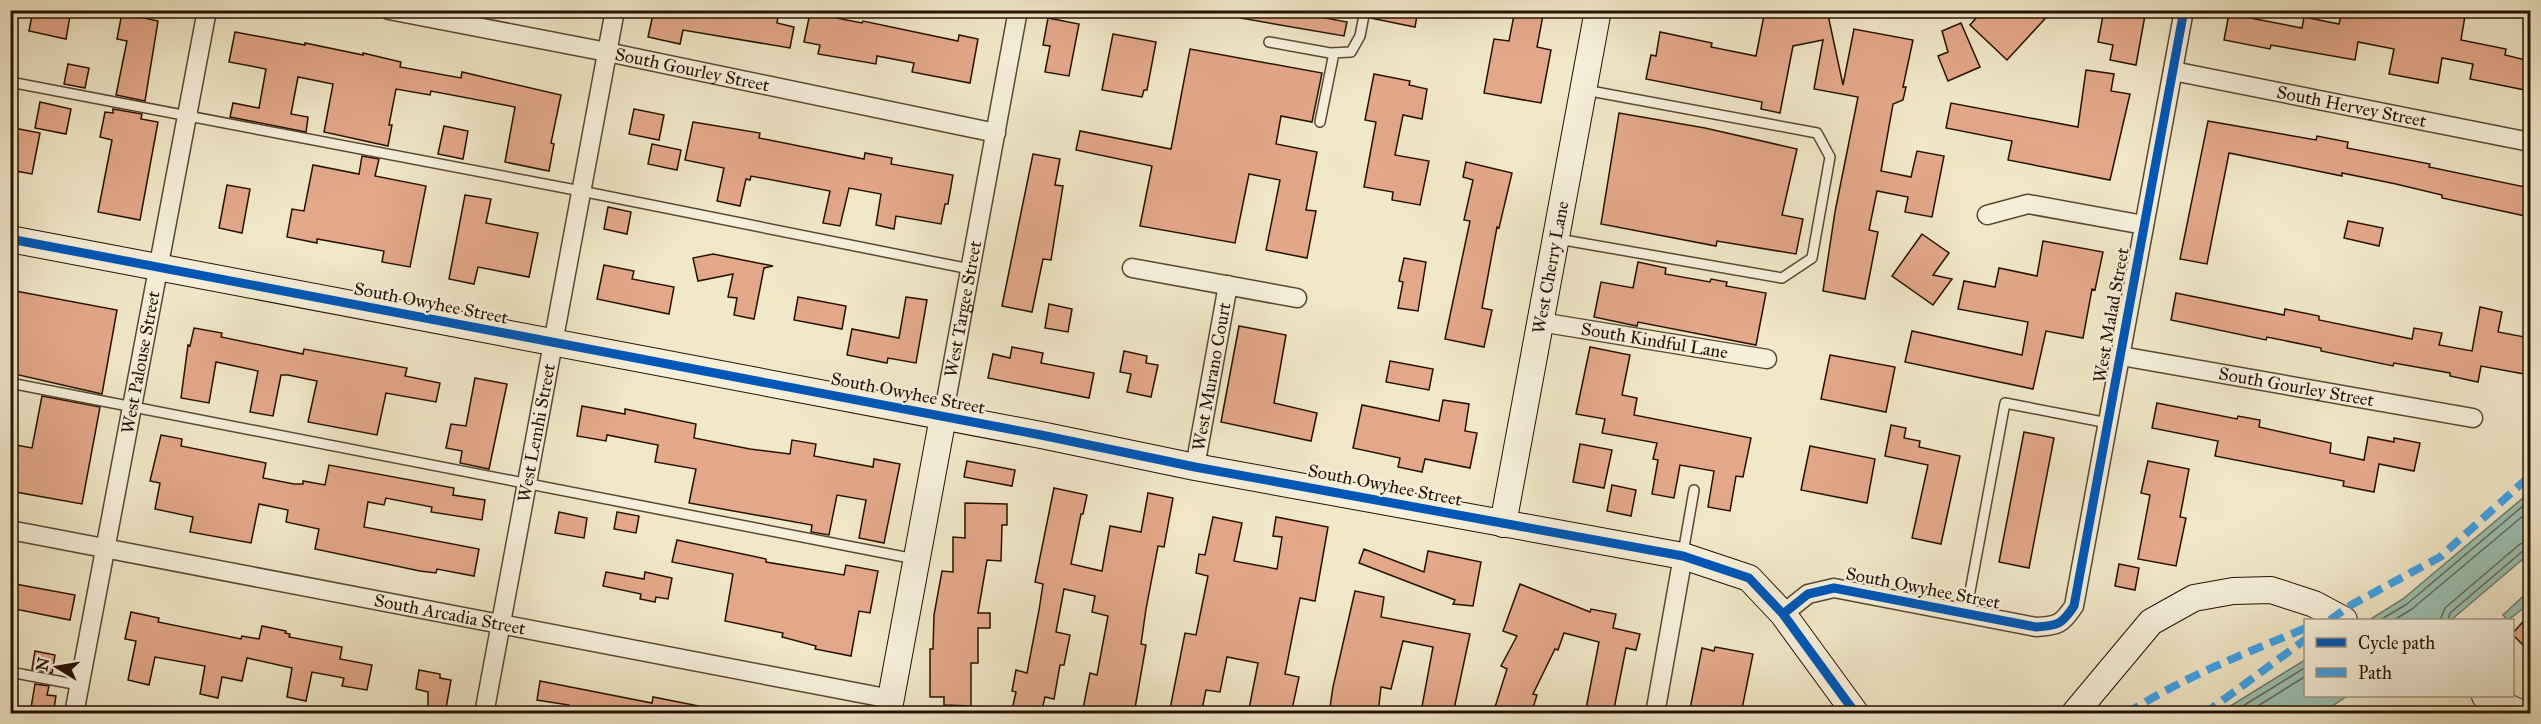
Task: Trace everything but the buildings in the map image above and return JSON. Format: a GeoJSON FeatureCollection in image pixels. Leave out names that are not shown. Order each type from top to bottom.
{"type":"FeatureCollection","features":[{"type":"Feature","properties":{"kind":"street","name":"West Palouse Street"},"geometry":{"type":"LineString","coordinates":[[74,714],[207,10]]}},
{"type":"Feature","properties":{"kind":"street","name":"South Gourley Street"},"geometry":{"type":"LineString","coordinates":[[389,10],[607,52],[996,133]]}},
{"type":"Feature","properties":{"kind":"street","name":"West Lemhi Street"},"geometry":{"type":"LineString","coordinates":[[484,714],[615,10]]}},
{"type":"Feature","properties":{"kind":"street","name":"West Targee Street"},"geometry":{"type":"LineString","coordinates":[[890,706],[1018,10]]}},
{"type":"Feature","properties":{"kind":"street","name":"West Cherry Lane"},"geometry":{"type":"LineString","coordinates":[[1503,524],[1598,10]]}},
{"type":"Feature","properties":{"kind":"street","name":"West Malad Street"},"geometry":{"type":"LineString","coordinates":[[2064,622],[2074,606],[2184,10]]}},
{"type":"Feature","properties":{"kind":"street","name":"South Hervey Street"},"geometry":{"type":"LineString","coordinates":[[2172,71],[2530,142]]}},
{"type":"Feature","properties":{"kind":"street"},"geometry":{"type":"LineString","coordinates":[[1987,215],[2028,204],[2144,225]]}},
{"type":"Feature","properties":{"kind":"street","name":"South Owyhee Street"},"geometry":{"type":"LineString","coordinates":[[10,238],[1195,467],[1683,556],[1749,578],[1783,614],[1856,714]]}},
{"type":"Feature","properties":{"kind":"street","name":"West Murano Court"},"geometry":{"type":"LineString","coordinates":[[1132,268],[1297,298]]}},
{"type":"Feature","properties":{"kind":"street","name":"West Murano Court"},"geometry":{"type":"LineString","coordinates":[[1195,467],[1228,285]]}},
{"type":"Feature","properties":{"kind":"street","name":"South Kindful Lane"},"geometry":{"type":"LineString","coordinates":[[1540,322],[1767,359]]}},
{"type":"Feature","properties":{"kind":"street","name":"South Gourley Street"},"geometry":{"type":"LineString","coordinates":[[2121,356],[2473,418]]}},
{"type":"Feature","properties":{"kind":"street","name":"South Arcadia Street"},"geometry":{"type":"LineString","coordinates":[[10,530],[501,623],[890,706]]}},
{"type":"Feature","properties":{"kind":"street"},"geometry":{"type":"LineString","coordinates":[[1655,714],[1683,556]]}},
{"type":"Feature","properties":{"kind":"street","name":"South Owyhee Street"},"geometry":{"type":"LineString","coordinates":[[1783,614],[1808,594],[1834,588],[2036,627],[2050,627],[2064,622]]}},
{"type":"Feature","properties":{"kind":"street"},"geometry":{"type":"LineString","coordinates":[[2074,714],[2151,622],[2194,598],[2233,591],[2271,590],[2314,604],[2340,619]]}},
{"type":"Feature","properties":{"kind":"street"},"geometry":{"type":"LineString","coordinates":[[2487,697],[2522,714]]}},
{"type":"Feature","properties":{"kind":"lane"},"geometry":{"type":"LineString","coordinates":[[1269,42],[1334,53],[1351,52],[1360,36],[1365,10]]}},
{"type":"Feature","properties":{"kind":"lane"},"geometry":{"type":"LineString","coordinates":[[1320,122],[1334,53]]}},
{"type":"Feature","properties":{"kind":"lane"},"geometry":{"type":"LineString","coordinates":[[10,82],[582,191],[970,269]]}},
{"type":"Feature","properties":{"kind":"lane"},"geometry":{"type":"LineString","coordinates":[[1556,238],[1782,278],[1812,258],[1830,157],[1817,133],[1584,90]]}},
{"type":"Feature","properties":{"kind":"lane"},"geometry":{"type":"LineString","coordinates":[[10,383],[917,559]]}},
{"type":"Feature","properties":{"kind":"lane"},"geometry":{"type":"LineString","coordinates":[[1966,614],[2005,403],[2108,423]]}},
{"type":"Feature","properties":{"kind":"lane"},"geometry":{"type":"LineString","coordinates":[[1683,556],[1694,490]]}},
{"type":"Feature","properties":{"kind":"lane"},"geometry":{"type":"LineString","coordinates":[[10,672],[79,685]]}},
{"type":"Feature","properties":{"kind":"water"},"geometry":{"type":"Polygon","coordinates":[[[2530,492],[2530,553],[2452,619],[2371,619],[2403,599],[2530,492]]]}},
{"type":"Feature","properties":{"kind":"water"},"geometry":{"type":"Polygon","coordinates":[[[2530,590],[2530,607],[2525,607],[2509,619],[2503,615],[2530,590]]]}},
{"type":"Feature","properties":{"kind":"water"},"geometry":{"type":"Polygon","coordinates":[[[2304,661],[2304,697],[2346,697],[2322,713],[2219,713],[2304,661]]]}},
{"type":"Feature","properties":{"kind":"marked path"},"geometry":{"type":"LineString","coordinates":[[2331,619],[2351,605],[2440,557],[2530,476]]}},
{"type":"Feature","properties":{"kind":"marked path"},"geometry":{"type":"LineString","coordinates":[[2126,714],[2192,677],[2304,629]]}},
{"type":"Feature","properties":{"kind":"marked path"},"geometry":{"type":"LineString","coordinates":[[2204,714],[2304,640]]}},
{"type":"Feature","properties":{"kind":"cycle path"},"geometry":{"type":"LineString","coordinates":[[1783,614],[1808,594],[1834,588],[2036,627],[2059,623],[2074,606],[2184,10]]}},
{"type":"Feature","properties":{"kind":"cycle path"},"geometry":{"type":"LineString","coordinates":[[10,239],[1041,435],[1195,467],[1683,556],[1749,578],[1783,614],[1856,714]]}}]}
